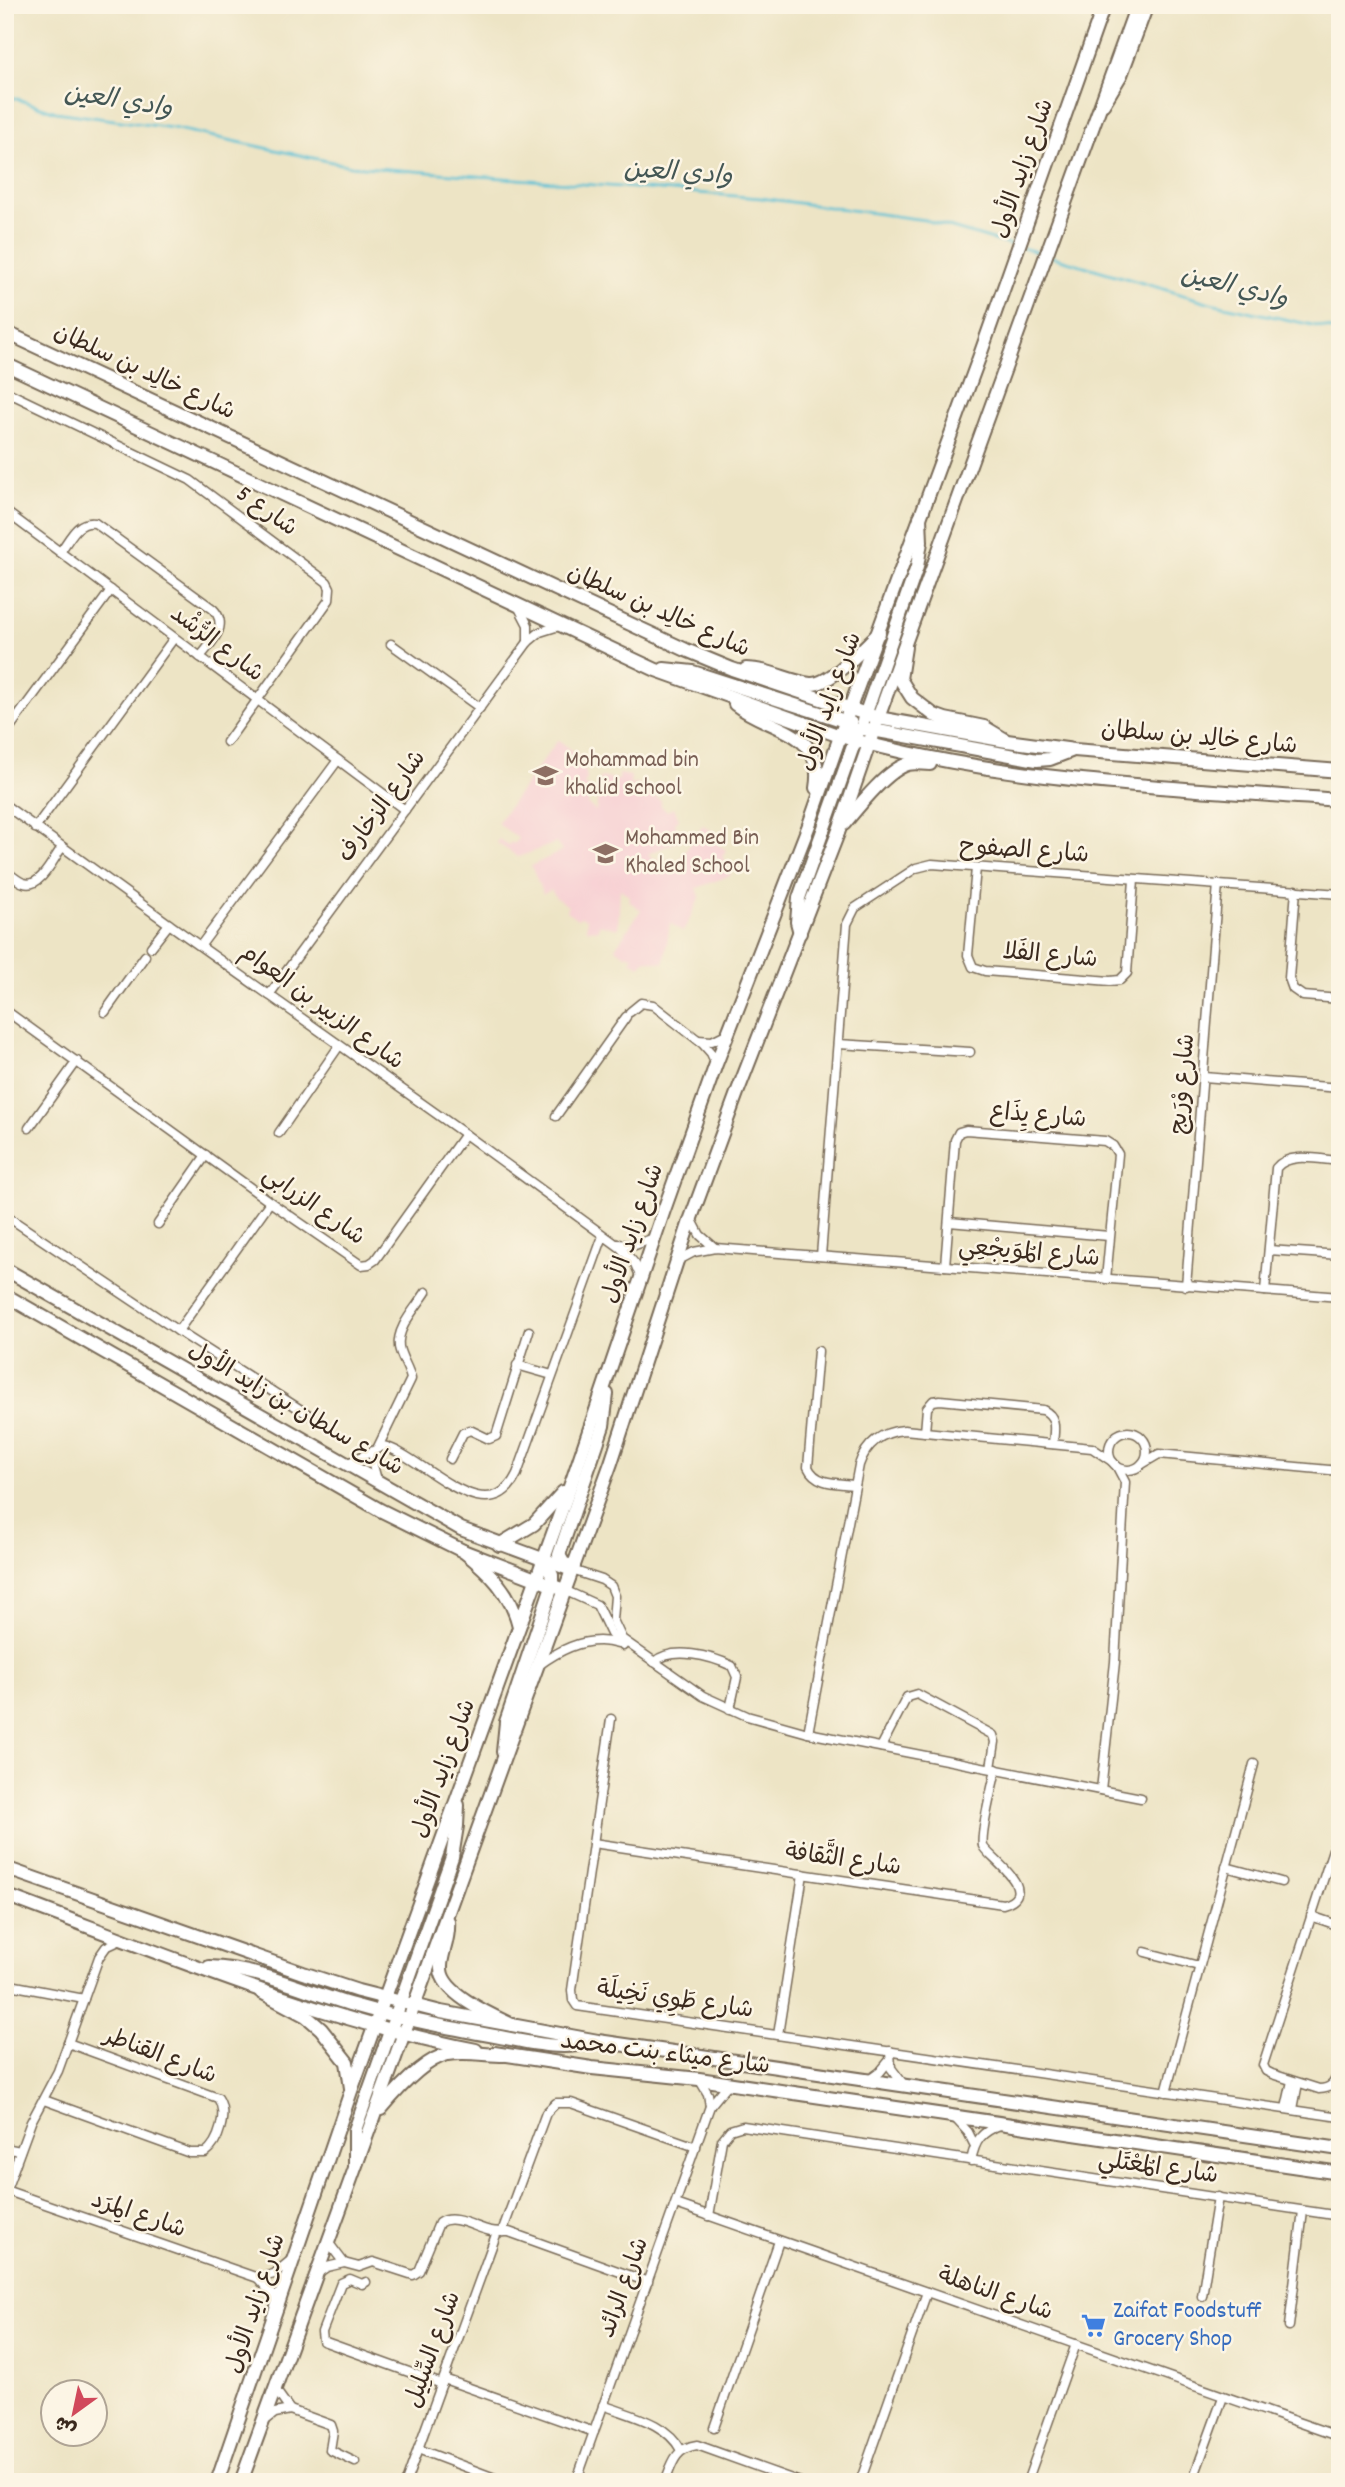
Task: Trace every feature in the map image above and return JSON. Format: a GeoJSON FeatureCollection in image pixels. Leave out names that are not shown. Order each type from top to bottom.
{"type":"FeatureCollection","features":[{"type":"Feature","properties":{"kind":"main road","name":"شارع زايد الأول"},"geometry":{"type":"LineString","coordinates":[[850,708],[979,358],[1104,5]]}},
{"type":"Feature","properties":{"kind":"main road","name":"شارع زايد الأول"},"geometry":{"type":"LineString","coordinates":[[862,725],[905,647],[1137,5]]}},
{"type":"Feature","properties":{"kind":"main road","name":"شارع خالِد بن سلطان"},"geometry":{"type":"LineString","coordinates":[[5,332],[622,622],[732,669],[850,708],[862,725],[869,745],[978,768],[1085,782],[1340,800]]}},
{"type":"Feature","properties":{"kind":"main road","name":"شارع خالِد بن سلطان"},"geometry":{"type":"LineString","coordinates":[[5,364],[656,670],[840,736],[862,725],[1074,750],[1340,771]]}},
{"type":"Feature","properties":{"kind":"main road"},"geometry":{"type":"LineString","coordinates":[[800,934],[796,909],[799,898],[917,567],[921,542],[920,517]]}},
{"type":"Feature","properties":{"kind":"main road"},"geometry":{"type":"LineString","coordinates":[[732,669],[762,670],[818,684],[828,679],[878,633]]}},
{"type":"Feature","properties":{"kind":"main road"},"geometry":{"type":"LineString","coordinates":[[905,647],[900,679],[912,698],[939,718],[984,727],[1007,741]]}},
{"type":"Feature","properties":{"kind":"main road"},"geometry":{"type":"LineString","coordinates":[[656,670],[693,672],[862,725],[1023,758],[1050,758],[1074,750]]}},
{"type":"Feature","properties":{"kind":"main road"},"geometry":{"type":"LineString","coordinates":[[723,696],[755,718],[793,734],[814,757],[818,774],[809,825]]}},
{"type":"Feature","properties":{"kind":"main road","name":"شارع زايد الأول"},"geometry":{"type":"LineString","coordinates":[[217,2482],[351,2091],[537,1580],[716,1064],[809,825],[840,736]]}},
{"type":"Feature","properties":{"kind":"main road","name":"شارع زايد الأول"},"geometry":{"type":"LineString","coordinates":[[241,2482],[537,1667],[558,1588],[573,1568],[624,1424],[691,1218],[869,745]]}},
{"type":"Feature","properties":{"kind":"main road"},"geometry":{"type":"LineString","coordinates":[[838,833],[867,796],[902,767],[914,763],[978,768]]}},
{"type":"Feature","properties":{"kind":"main road","name":"شارع سلطان بن زايد الأول"},"geometry":{"type":"LineString","coordinates":[[6,1271],[461,1529],[499,1545],[573,1568]]}},
{"type":"Feature","properties":{"kind":"main road","name":"شارع سلطان بن زايد الأول"},"geometry":{"type":"LineString","coordinates":[[5,1296],[356,1498],[463,1551],[558,1588]]}},
{"type":"Feature","properties":{"kind":"main road"},"geometry":{"type":"LineString","coordinates":[[573,1568],[564,1564],[559,1556],[606,1416],[606,1383]]}},
{"type":"Feature","properties":{"kind":"main road"},"geometry":{"type":"LineString","coordinates":[[499,1545],[534,1524],[554,1505],[572,1481]]}},
{"type":"Feature","properties":{"kind":"main road"},"geometry":{"type":"LineString","coordinates":[[463,1551],[485,1569],[504,1590],[513,1603],[519,1626]]}},
{"type":"Feature","properties":{"kind":"main road"},"geometry":{"type":"LineString","coordinates":[[503,1761],[506,1722],[558,1588],[543,1560]]}},
{"type":"Feature","properties":{"kind":"main road"},"geometry":{"type":"LineString","coordinates":[[356,2169],[353,2143],[355,2130],[452,1857],[458,1795]]}},
{"type":"Feature","properties":{"kind":"main road","name":"شارع ميثاء بنت محمد"},"geometry":{"type":"LineString","coordinates":[[5,1868],[303,1973],[414,2006],[598,2041],[1340,2149]]}},
{"type":"Feature","properties":{"kind":"main road","name":"شارع ميثاء بنت محمد"},"geometry":{"type":"LineString","coordinates":[[5,1895],[261,1992],[404,2034],[503,2055],[699,2079],[1340,2173]]}},
{"type":"Feature","properties":{"kind":"main road"},"geometry":{"type":"LineString","coordinates":[[447,1915],[449,1933],[441,1974],[467,2001],[512,2025]]}},
{"type":"Feature","properties":{"kind":"main road"},"geometry":{"type":"LineString","coordinates":[[198,1967],[260,1976],[380,2012],[540,2044],[575,2046],[598,2041]]}},
{"type":"Feature","properties":{"kind":"main road"},"geometry":{"type":"LineString","coordinates":[[261,1992],[306,2016],[321,2029],[348,2062],[351,2091]]}},
{"type":"Feature","properties":{"kind":"main road"},"geometry":{"type":"LineString","coordinates":[[384,1998],[404,2034]]}},
{"type":"Feature","properties":{"kind":"main road"},"geometry":{"type":"LineString","coordinates":[[375,2026],[414,2006]]}},
{"type":"Feature","properties":{"kind":"main road"},"geometry":{"type":"LineString","coordinates":[[374,2118],[402,2086],[439,2057],[453,2054],[503,2055]]}},
{"type":"Feature","properties":{"kind":"street"},"geometry":{"type":"LineString","coordinates":[[1094,122],[1122,75],[1148,5]]}},
{"type":"Feature","properties":{"kind":"street","name":"شارع 5"},"geometry":{"type":"LineString","coordinates":[[5,391],[190,480],[327,582],[330,587],[330,600],[227,742]]}},
{"type":"Feature","properties":{"kind":"street","name":"شارع الرُّشْد"},"geometry":{"type":"LineString","coordinates":[[5,512],[405,810]]}},
{"type":"Feature","properties":{"kind":"street"},"geometry":{"type":"LineString","coordinates":[[60,552],[80,525],[95,523],[213,609],[221,626],[201,657]]}},
{"type":"Feature","properties":{"kind":"street"},"geometry":{"type":"LineString","coordinates":[[5,734],[111,590]]}},
{"type":"Feature","properties":{"kind":"street"},"geometry":{"type":"LineString","coordinates":[[515,603],[525,617],[528,642]]}},
{"type":"Feature","properties":{"kind":"street","name":"شارع الزخارف"},"geometry":{"type":"LineString","coordinates":[[269,995],[528,642],[548,628],[564,625]]}},
{"type":"Feature","properties":{"kind":"street"},"geometry":{"type":"LineString","coordinates":[[36,828],[174,638]]}},
{"type":"Feature","properties":{"kind":"street"},"geometry":{"type":"LineString","coordinates":[[391,645],[480,708]]}},
{"type":"Feature","properties":{"kind":"street"},"geometry":{"type":"LineString","coordinates":[[201,945],[338,760]]}},
{"type":"Feature","properties":{"kind":"street","name":"شارع الزبير بن العوام"},"geometry":{"type":"LineString","coordinates":[[5,805],[614,1243],[631,1258],[641,1278]]}},
{"type":"Feature","properties":{"kind":"street"},"geometry":{"type":"LineString","coordinates":[[5,870],[23,883],[32,884],[38,880],[62,847]]}},
{"type":"Feature","properties":{"kind":"street","name":"شارع الصفوح"},"geometry":{"type":"LineString","coordinates":[[821,1256],[847,924],[855,908],[923,865],[1340,894]]}},
{"type":"Feature","properties":{"kind":"street","name":"شارع الفَلا"},"geometry":{"type":"LineString","coordinates":[[976,868],[968,955],[973,967],[979,970],[1110,981],[1120,980],[1127,973],[1134,880]]}},
{"type":"Feature","properties":{"kind":"street","name":"شارع وْرَيج"},"geometry":{"type":"LineString","coordinates":[[1186,1286],[1218,884]]}},
{"type":"Feature","properties":{"kind":"street"},"geometry":{"type":"LineString","coordinates":[[1296,890],[1290,984],[1303,996],[1340,999]]}},
{"type":"Feature","properties":{"kind":"street"},"geometry":{"type":"LineString","coordinates":[[151,947],[169,925]]}},
{"type":"Feature","properties":{"kind":"street"},"geometry":{"type":"LineString","coordinates":[[105,1012],[145,956]]}},
{"type":"Feature","properties":{"kind":"street"},"geometry":{"type":"LineString","coordinates":[[556,1116],[628,1015],[641,1003],[653,1005],[708,1048],[716,1064]]}},
{"type":"Feature","properties":{"kind":"street","name":"شارع الزرابي"},"geometry":{"type":"LineString","coordinates":[[7,1014],[77,1061],[354,1261],[369,1265],[466,1134]]}},
{"type":"Feature","properties":{"kind":"street"},"geometry":{"type":"LineString","coordinates":[[698,1040],[712,1041],[728,1033]]}},
{"type":"Feature","properties":{"kind":"street"},"geometry":{"type":"LineString","coordinates":[[838,1044],[970,1052]]}},
{"type":"Feature","properties":{"kind":"street"},"geometry":{"type":"LineString","coordinates":[[279,1133],[339,1046]]}},
{"type":"Feature","properties":{"kind":"street"},"geometry":{"type":"LineString","coordinates":[[29,1128],[77,1061]]}},
{"type":"Feature","properties":{"kind":"street"},"geometry":{"type":"LineString","coordinates":[[1204,1077],[1340,1088]]}},
{"type":"Feature","properties":{"kind":"street","name":"شارع يِذَاع"},"geometry":{"type":"LineString","coordinates":[[945,1266],[955,1140],[959,1132],[966,1130],[1105,1141],[1113,1146],[1118,1154],[1106,1279]]}},
{"type":"Feature","properties":{"kind":"street"},"geometry":{"type":"LineString","coordinates":[[158,1224],[206,1155]]}},
{"type":"Feature","properties":{"kind":"street"},"geometry":{"type":"LineString","coordinates":[[1265,1291],[1275,1172],[1279,1164],[1291,1158],[1340,1161]]}},
{"type":"Feature","properties":{"kind":"street"},"geometry":{"type":"LineString","coordinates":[[178,1331],[270,1202]]}},
{"type":"Feature","properties":{"kind":"street"},"geometry":{"type":"LineString","coordinates":[[5,1215],[309,1415]]}},
{"type":"Feature","properties":{"kind":"street"},"geometry":{"type":"LineString","coordinates":[[691,1218],[701,1235],[715,1248]]}},
{"type":"Feature","properties":{"kind":"street"},"geometry":{"type":"LineString","coordinates":[[949,1222],[1109,1236]]}},
{"type":"Feature","properties":{"kind":"street"},"geometry":{"type":"LineString","coordinates":[[346,1464],[388,1447],[472,1496],[491,1497],[507,1489],[517,1474],[603,1236]]}},
{"type":"Feature","properties":{"kind":"street"},"geometry":{"type":"LineString","coordinates":[[614,1243],[635,1245],[654,1238]]}},
{"type":"Feature","properties":{"kind":"street","name":"شارع المُوَيجْعِي"},"geometry":{"type":"LineString","coordinates":[[677,1262],[694,1252],[715,1248],[1340,1297]]}},
{"type":"Feature","properties":{"kind":"street"},"geometry":{"type":"LineString","coordinates":[[1269,1250],[1340,1255]]}},
{"type":"Feature","properties":{"kind":"street"},"geometry":{"type":"LineString","coordinates":[[379,1483],[374,1471],[376,1450],[411,1379],[409,1368],[399,1348],[400,1335],[426,1292]]}},
{"type":"Feature","properties":{"kind":"street"},"geometry":{"type":"LineString","coordinates":[[450,1459],[463,1433],[470,1430],[489,1439],[496,1436],[529,1331]]}},
{"type":"Feature","properties":{"kind":"street"},"geometry":{"type":"LineString","coordinates":[[818,1351],[808,1468],[812,1476],[821,1481],[855,1485]]}},
{"type":"Feature","properties":{"kind":"street"},"geometry":{"type":"LineString","coordinates":[[517,1366],[552,1375]]}},
{"type":"Feature","properties":{"kind":"street"},"geometry":{"type":"LineString","coordinates":[[925,1432],[927,1408],[933,1401],[940,1399],[1043,1410],[1051,1415],[1055,1422],[1053,1444]]}},
{"type":"Feature","properties":{"kind":"street"},"geometry":{"type":"LineString","coordinates":[[808,1732],[855,1485],[863,1453],[871,1443],[892,1431],[1053,1444],[1092,1448],[1125,1469],[1139,1466],[1159,1454]]}},
{"type":"Feature","properties":{"kind":"street"},"geometry":{"type":"LineString","coordinates":[[1092,1448],[1118,1434],[1130,1432],[1141,1437],[1159,1454],[1340,1471]]}},
{"type":"Feature","properties":{"kind":"street"},"geometry":{"type":"LineString","coordinates":[[1101,1790],[1115,1662],[1125,1482],[1109,1450],[1114,1438]]}},
{"type":"Feature","properties":{"kind":"street"},"geometry":{"type":"LineString","coordinates":[[1125,1482],[1147,1453],[1145,1442]]}},
{"type":"Feature","properties":{"kind":"street"},"geometry":{"type":"LineString","coordinates":[[573,1568],[611,1586],[615,1596],[613,1620],[622,1639],[703,1696],[730,1709],[770,1723],[808,1732],[1141,1798]]}},
{"type":"Feature","properties":{"kind":"street"},"geometry":{"type":"LineString","coordinates":[[558,1588],[597,1605],[611,1634],[621,1645]]}},
{"type":"Feature","properties":{"kind":"street"},"geometry":{"type":"LineString","coordinates":[[537,1667],[555,1655],[594,1640],[621,1645],[654,1662]]}},
{"type":"Feature","properties":{"kind":"street"},"geometry":{"type":"LineString","coordinates":[[654,1662],[664,1655],[677,1652],[732,1665],[737,1677],[730,1709]]}},
{"type":"Feature","properties":{"kind":"street"},"geometry":{"type":"LineString","coordinates":[[881,1747],[907,1697],[918,1694],[993,1735],[993,1769]]}},
{"type":"Feature","properties":{"kind":"street","name":"شارع طَوِي نَخِيلَة"},"geometry":{"type":"LineString","coordinates":[[611,1719],[572,1990],[574,2004],[1340,2117]]}},
{"type":"Feature","properties":{"kind":"street"},"geometry":{"type":"LineString","coordinates":[[1166,2092],[1254,1764]]}},
{"type":"Feature","properties":{"kind":"street","name":"شارع الثَّقافة"},"geometry":{"type":"LineString","coordinates":[[593,1843],[1007,1903],[1015,1895],[1015,1882],[1005,1866],[988,1854],[982,1838],[993,1769]]}},
{"type":"Feature","properties":{"kind":"street"},"geometry":{"type":"LineString","coordinates":[[1340,1828],[1263,2065],[1266,2071],[1326,2090],[1332,2086],[1340,2069]]}},
{"type":"Feature","properties":{"kind":"street"},"geometry":{"type":"LineString","coordinates":[[1226,1867],[1281,1882]]}},
{"type":"Feature","properties":{"kind":"street"},"geometry":{"type":"LineString","coordinates":[[778,2035],[803,1874]]}},
{"type":"Feature","properties":{"kind":"street"},"geometry":{"type":"LineString","coordinates":[[1311,1916],[1340,1926]]}},
{"type":"Feature","properties":{"kind":"street"},"geometry":{"type":"LineString","coordinates":[[91,1927],[98,1938],[99,1957]]}},
{"type":"Feature","properties":{"kind":"street"},"geometry":{"type":"LineString","coordinates":[[6,2190],[31,2122],[58,2071],[99,1957],[111,1943],[123,1940]]}},
{"type":"Feature","properties":{"kind":"street"},"geometry":{"type":"LineString","coordinates":[[1145,1952],[1199,1966]]}},
{"type":"Feature","properties":{"kind":"street"},"geometry":{"type":"LineString","coordinates":[[5,1984],[84,1998]]}},
{"type":"Feature","properties":{"kind":"street","name":"شارع القناطر"},"geometry":{"type":"LineString","coordinates":[[44,2100],[190,2153],[205,2153],[214,2143],[224,2112],[218,2098],[68,2043]]}},
{"type":"Feature","properties":{"kind":"street"},"geometry":{"type":"LineString","coordinates":[[890,2051],[889,2061],[895,2075],[905,2085]]}},
{"type":"Feature","properties":{"kind":"street"},"geometry":{"type":"LineString","coordinates":[[868,2080],[880,2072],[889,2061]]}},
{"type":"Feature","properties":{"kind":"street"},"geometry":{"type":"LineString","coordinates":[[699,2079],[708,2094],[710,2106]]}},
{"type":"Feature","properties":{"kind":"street"},"geometry":{"type":"LineString","coordinates":[[1289,2109],[1295,2082]]}},
{"type":"Feature","properties":{"kind":"street","name":"شارع الرائد"},"geometry":{"type":"LineString","coordinates":[[576,2482],[710,2106],[729,2084]]}},
{"type":"Feature","properties":{"kind":"street","name":"شارع السِّلِيل"},"geometry":{"type":"LineString","coordinates":[[406,2482],[499,2232],[550,2107],[556,2103],[571,2103],[696,2147]]}},
{"type":"Feature","properties":{"kind":"street"},"geometry":{"type":"LineString","coordinates":[[955,2118],[964,2126],[974,2144]]}},
{"type":"Feature","properties":{"kind":"street"},"geometry":{"type":"LineString","coordinates":[[971,2161],[974,2144],[989,2130],[1002,2124]]}},
{"type":"Feature","properties":{"kind":"street","name":"شارع المُعْتَلي"},"geometry":{"type":"LineString","coordinates":[[709,2216],[722,2140],[725,2134],[736,2127],[1340,2216]]}},
{"type":"Feature","properties":{"kind":"street"},"geometry":{"type":"LineString","coordinates":[[5,2148],[20,2151]]}},
{"type":"Feature","properties":{"kind":"street","name":"شارع المِرَد"},"geometry":{"type":"LineString","coordinates":[[6,2190],[258,2278],[280,2303]]}},
{"type":"Feature","properties":{"kind":"street"},"geometry":{"type":"LineString","coordinates":[[1202,2296],[1218,2197]]}},
{"type":"Feature","properties":{"kind":"street","name":"شارع الناهلة"},"geometry":{"type":"LineString","coordinates":[[676,2204],[1340,2437]]}},
{"type":"Feature","properties":{"kind":"street"},"geometry":{"type":"LineString","coordinates":[[1289,2326],[1303,2211]]}},
{"type":"Feature","properties":{"kind":"street"},"geometry":{"type":"LineString","coordinates":[[314,2278],[327,2267],[344,2263],[359,2267],[373,2262],[413,2275],[419,2271],[435,2230],[443,2220],[453,2220],[499,2232],[648,2282]]}},
{"type":"Feature","properties":{"kind":"street"},"geometry":{"type":"LineString","coordinates":[[714,2428],[779,2241]]}},
{"type":"Feature","properties":{"kind":"street"},"geometry":{"type":"LineString","coordinates":[[328,2242],[344,2263]]}},
{"type":"Feature","properties":{"kind":"street"},"geometry":{"type":"LineString","coordinates":[[258,2278],[274,2274],[293,2258]]}},
{"type":"Feature","properties":{"kind":"street"},"geometry":{"type":"LineString","coordinates":[[366,2282],[362,2284],[350,2279],[341,2283],[322,2332],[323,2341],[594,2432]]}},
{"type":"Feature","properties":{"kind":"street"},"geometry":{"type":"LineString","coordinates":[[859,2482],[927,2292]]}},
{"type":"Feature","properties":{"kind":"street"},"geometry":{"type":"LineString","coordinates":[[1027,2482],[1076,2344]]}},
{"type":"Feature","properties":{"kind":"street","name":"شارع زايد الأول"},"geometry":{"type":"LineString","coordinates":[[275,2388],[290,2410]]}},
{"type":"Feature","properties":{"kind":"street"},"geometry":{"type":"LineString","coordinates":[[1192,2482],[1223,2397]]}},
{"type":"Feature","properties":{"kind":"street"},"geometry":{"type":"LineString","coordinates":[[603,2405],[659,2426],[672,2436],[681,2450]]}},
{"type":"Feature","properties":{"kind":"street"},"geometry":{"type":"LineString","coordinates":[[262,2423],[275,2413],[290,2410],[331,2425],[331,2452],[355,2462]]}},
{"type":"Feature","properties":{"kind":"street"},"geometry":{"type":"LineString","coordinates":[[665,2482],[673,2460],[681,2450],[691,2446],[702,2446],[798,2481]]}},
{"type":"Feature","properties":{"kind":"street"},"geometry":{"type":"LineString","coordinates":[[418,2449],[505,2482]]}},
{"type":"Feature","properties":{"kind":"shaded area","name":"Mohammed Bin Khaled School"},"geometry":{"type":"Polygon","coordinates":[[[558,740],[589,763],[585,769],[587,779],[584,784],[590,789],[588,805],[596,811],[600,777],[619,780],[619,774],[631,776],[630,785],[637,784],[661,801],[661,806],[667,811],[674,808],[679,819],[674,822],[683,839],[648,854],[655,860],[663,857],[676,865],[703,825],[719,836],[715,843],[726,850],[722,857],[731,875],[697,888],[700,897],[683,932],[670,923],[664,963],[646,960],[640,966],[631,961],[633,957],[615,948],[641,910],[630,902],[628,895],[620,889],[618,929],[599,924],[598,930],[586,929],[587,919],[577,919],[566,910],[568,906],[556,898],[551,890],[543,894],[531,866],[562,851],[556,843],[518,857],[497,843],[499,839],[509,845],[511,842],[514,844],[518,838],[497,823],[558,740]]]}},
{"type":"Feature","properties":{"kind":"waterway","name":"وادي العين"},"geometry":{"type":"LineString","coordinates":[[5,95],[56,112],[172,128],[351,166],[761,198],[925,220],[1013,246]]}},
{"type":"Feature","properties":{"kind":"waterway","name":"وادي العين"},"geometry":{"type":"LineString","coordinates":[[1023,248],[1044,254]]}},
{"type":"Feature","properties":{"kind":"waterway","name":"وادي العين"},"geometry":{"type":"LineString","coordinates":[[1050,256],[1211,303],[1340,331]]}},
{"type":"Feature","properties":{"kind":"place","name":"Mohammad bin khalid school"},"geometry":{"type":"Point","coordinates":[545,775]}},
{"type":"Feature","properties":{"kind":"place","name":"Mohammed Bin Khaled School"},"geometry":{"type":"Point","coordinates":[605,853]}},
{"type":"Feature","properties":{"kind":"place","name":"Zaifat Foodstuff Grocery Shop"},"geometry":{"type":"Point","coordinates":[1093,2326]}}]}
